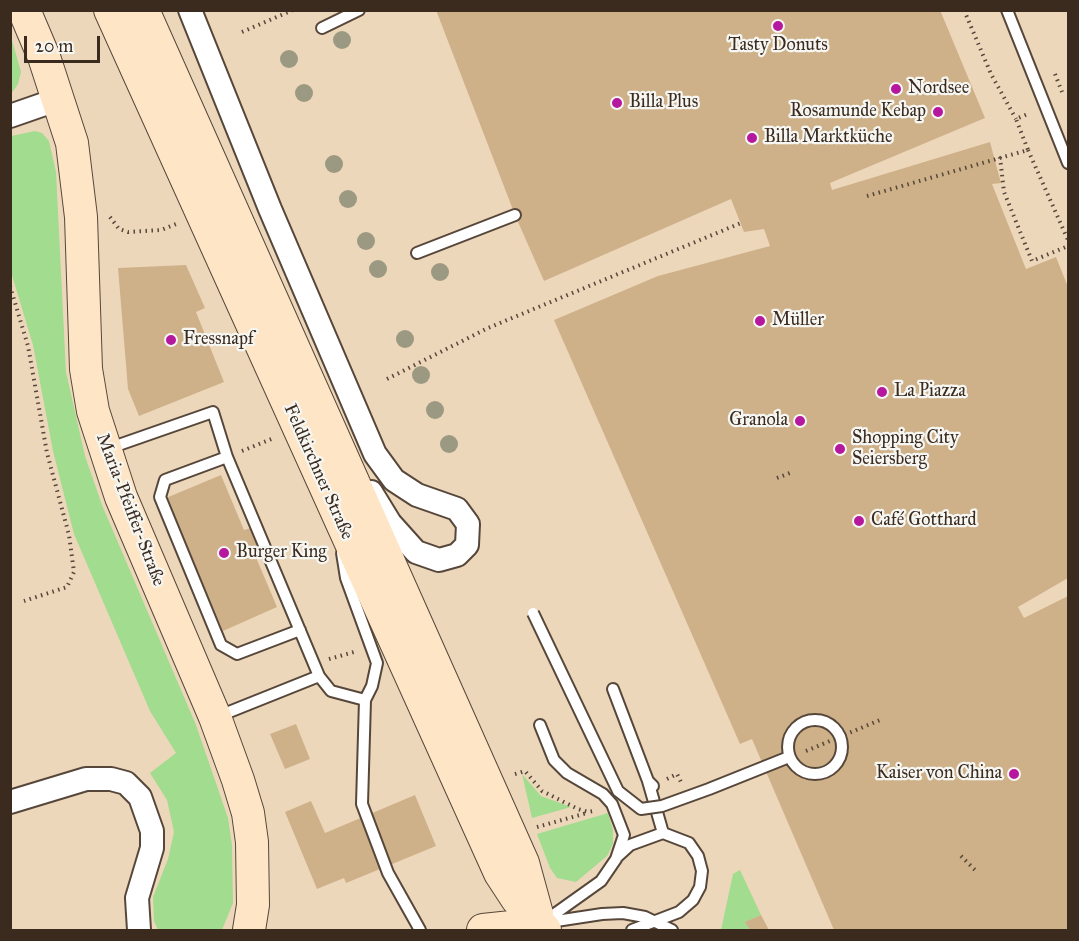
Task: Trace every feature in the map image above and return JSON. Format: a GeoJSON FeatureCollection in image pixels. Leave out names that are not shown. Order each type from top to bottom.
{"type":"FeatureCollection","features":[{"type":"Feature","properties":{"kind":"main road","name":"Maria-Pfeiffer-Straße"},"geometry":{"type":"LineString","coordinates":[[24,10],[59,99],[72,143],[79,193],[86,369],[104,450],[121,497],[215,717],[248,813],[254,873],[249,930]]}},
{"type":"Feature","properties":{"kind":"main road","name":"Feldkirchner Straße"},"geometry":{"type":"LineString","coordinates":[[110,10],[500,873],[538,928]]}},
{"type":"Feature","properties":{"kind":"main road","name":"Feldkirchner Straße"},"geometry":{"type":"LineString","coordinates":[[143,10],[523,863],[538,928]]}},
{"type":"Feature","properties":{"kind":"main road"},"geometry":{"type":"LineString","coordinates":[[483,930],[538,928]]}},
{"type":"Feature","properties":{"kind":"street"},"geometry":{"type":"LineString","coordinates":[[190,10],[270,209],[375,454],[394,480],[417,495],[457,510],[468,524],[467,545],[457,555],[439,560],[416,552],[390,523],[330,428]]}},
{"type":"Feature","properties":{"kind":"street"},"geometry":{"type":"LineString","coordinates":[[10,116],[59,99]]}},
{"type":"Feature","properties":{"kind":"street"},"geometry":{"type":"LineString","coordinates":[[10,802],[86,779],[126,783],[140,797],[152,831],[152,848],[137,898],[139,930]]}},
{"type":"Feature","properties":{"kind":"lane"},"geometry":{"type":"LineString","coordinates":[[1007,10],[1068,163]]}},
{"type":"Feature","properties":{"kind":"lane"},"geometry":{"type":"LineString","coordinates":[[322,28],[356,12]]}},
{"type":"Feature","properties":{"kind":"lane"},"geometry":{"type":"LineString","coordinates":[[417,253],[515,215]]}},
{"type":"Feature","properties":{"kind":"lane"},"geometry":{"type":"LineString","coordinates":[[104,450],[213,412],[227,457],[319,675],[331,691],[365,700]]}},
{"type":"Feature","properties":{"kind":"lane"},"geometry":{"type":"LineString","coordinates":[[227,457],[165,480],[160,497],[221,645],[237,654],[300,630]]}},
{"type":"Feature","properties":{"kind":"lane"},"geometry":{"type":"LineString","coordinates":[[335,512],[346,578],[377,663],[372,686],[365,700],[362,804],[388,873],[420,930]]}},
{"type":"Feature","properties":{"kind":"lane"},"geometry":{"type":"LineString","coordinates":[[533,613],[618,791],[641,809],[671,803],[792,756]]}},
{"type":"Feature","properties":{"kind":"lane"},"geometry":{"type":"LineString","coordinates":[[215,717],[319,675]]}},
{"type":"Feature","properties":{"kind":"lane"},"geometry":{"type":"LineString","coordinates":[[612,689],[650,783],[663,833]]}},
{"type":"Feature","properties":{"kind":"lane"},"geometry":{"type":"LineString","coordinates":[[823,721],[836,730],[841,740],[842,751],[837,762],[824,773],[802,772],[792,756],[789,738],[793,730],[804,722],[823,721]]}},
{"type":"Feature","properties":{"kind":"lane"},"geometry":{"type":"LineString","coordinates":[[540,724],[554,760],[567,773],[603,794],[612,804],[624,835],[616,859]]}},
{"type":"Feature","properties":{"kind":"lane"},"geometry":{"type":"LineString","coordinates":[[538,928],[602,881],[616,859],[630,845],[663,833],[688,843],[698,856],[702,871],[700,887],[693,900],[679,912],[632,930]]}},
{"type":"Feature","properties":{"kind":"lane"},"geometry":{"type":"LineString","coordinates":[[538,928],[613,913],[645,917],[672,930]]}},
{"type":"Feature","properties":{"kind":"path"},"geometry":{"type":"LineString","coordinates":[[242,32],[293,10]]}},
{"type":"Feature","properties":{"kind":"path"},"geometry":{"type":"LineString","coordinates":[[964,10],[991,74],[1016,119],[1068,240]]}},
{"type":"Feature","properties":{"kind":"path"},"geometry":{"type":"LineString","coordinates":[[1016,119],[1046,106]]}},
{"type":"Feature","properties":{"kind":"path"},"geometry":{"type":"LineString","coordinates":[[867,196],[1028,150]]}},
{"type":"Feature","properties":{"kind":"path"},"geometry":{"type":"LineString","coordinates":[[999,157],[1004,192],[1032,261],[1068,246]]}},
{"type":"Feature","properties":{"kind":"path"},"geometry":{"type":"LineString","coordinates":[[107,206],[114,225],[128,232],[161,230],[182,221]]}},
{"type":"Feature","properties":{"kind":"path"},"geometry":{"type":"LineString","coordinates":[[387,379],[488,328],[741,224]]}},
{"type":"Feature","properties":{"kind":"path"},"geometry":{"type":"LineString","coordinates":[[10,286],[28,346],[74,572],[67,587],[24,601]]}},
{"type":"Feature","properties":{"kind":"path"},"geometry":{"type":"LineString","coordinates":[[259,444],[273,438]]}},
{"type":"Feature","properties":{"kind":"path"},"geometry":{"type":"LineString","coordinates":[[777,478],[790,473]]}},
{"type":"Feature","properties":{"kind":"path"},"geometry":{"type":"LineString","coordinates":[[313,663],[354,651]]}},
{"type":"Feature","properties":{"kind":"path"},"geometry":{"type":"LineString","coordinates":[[792,756],[880,720]]}},
{"type":"Feature","properties":{"kind":"path"},"geometry":{"type":"LineString","coordinates":[[531,829],[588,813]]}},
{"type":"Feature","properties":{"kind":"path"},"geometry":{"type":"LineString","coordinates":[[961,856],[976,871]]}},
{"type":"Feature","properties":{"kind":"shaded area","name":"Shopping City Seiersberg"},"geometry":{"type":"Polygon","coordinates":[[[11,11],[1068,11],[1068,930],[11,930],[11,11]]]}},
{"type":"Feature","properties":{"kind":"green space"},"geometry":{"type":"Polygon","coordinates":[[[10,33],[21,72],[18,84],[11,94],[10,33]]]}},
{"type":"Feature","properties":{"kind":"green space"},"geometry":{"type":"Polygon","coordinates":[[[35,131],[42,133],[49,141],[56,172],[66,372],[85,456],[102,505],[196,725],[228,818],[232,845],[233,903],[222,930],[158,930],[154,921],[153,897],[168,859],[174,832],[167,800],[150,773],[176,753],[150,711],[74,534],[53,451],[33,345],[11,272],[11,136],[35,131]]]}},
{"type":"Feature","properties":{"kind":"green space"},"geometry":{"type":"Polygon","coordinates":[[[522,774],[541,796],[571,807],[532,818],[522,774]]]}},
{"type":"Feature","properties":{"kind":"green space"},"geometry":{"type":"Polygon","coordinates":[[[608,813],[613,830],[613,844],[607,856],[576,882],[557,878],[550,868],[537,834],[608,813]]]}},
{"type":"Feature","properties":{"kind":"green space"},"geometry":{"type":"Polygon","coordinates":[[[740,870],[761,915],[746,922],[750,930],[721,930],[733,874],[740,870]]]}},
{"type":"Feature","properties":{"kind":"building","name":"Shopping City Seiersberg"},"geometry":{"type":"Polygon","coordinates":[[[436,10],[940,10],[985,118],[830,183],[832,190],[990,142],[1001,183],[992,184],[1026,269],[1056,257],[1068,287],[1068,578],[1018,607],[1024,618],[1068,596],[1068,930],[834,930],[752,739],[740,744],[554,320],[658,276],[770,246],[764,229],[744,232],[731,199],[544,281],[515,215],[436,10]]]}},
{"type":"Feature","properties":{"kind":"building"},"geometry":{"type":"Polygon","coordinates":[[[186,265],[205,308],[196,312],[224,382],[139,416],[128,389],[118,268],[186,265]]]}},
{"type":"Feature","properties":{"kind":"building","name":"Burger King"},"geometry":{"type":"Polygon","coordinates":[[[221,475],[244,530],[251,528],[262,552],[255,555],[277,607],[223,631],[166,498],[221,475]]]}},
{"type":"Feature","properties":{"kind":"building"},"geometry":{"type":"Polygon","coordinates":[[[296,724],[310,759],[285,769],[270,734],[296,724]]]}},
{"type":"Feature","properties":{"kind":"building"},"geometry":{"type":"Polygon","coordinates":[[[415,795],[436,846],[346,883],[344,878],[317,889],[285,812],[311,801],[325,833],[415,795]]]}},
{"type":"Feature","properties":{"kind":"building"},"geometry":{"type":"Polygon","coordinates":[[[761,915],[769,930],[750,930],[745,922],[761,915]]]}},
{"type":"Feature","properties":{"kind":"place","name":"Tasty Donuts"},"geometry":{"type":"Point","coordinates":[778,26]}},
{"type":"Feature","properties":{"kind":"place","name":"Nordsee"},"geometry":{"type":"Point","coordinates":[896,89]}},
{"type":"Feature","properties":{"kind":"place","name":"Billa Plus"},"geometry":{"type":"Point","coordinates":[617,103]}},
{"type":"Feature","properties":{"kind":"place","name":"Rosamunde Kebap"},"geometry":{"type":"Point","coordinates":[938,112]}},
{"type":"Feature","properties":{"kind":"place","name":"Billa Marktküche"},"geometry":{"type":"Point","coordinates":[752,138]}},
{"type":"Feature","properties":{"kind":"place","name":"Müller"},"geometry":{"type":"Point","coordinates":[760,321]}},
{"type":"Feature","properties":{"kind":"place","name":"Fressnapf"},"geometry":{"type":"Point","coordinates":[171,340]}},
{"type":"Feature","properties":{"kind":"place","name":"La Piazza"},"geometry":{"type":"Point","coordinates":[882,392]}},
{"type":"Feature","properties":{"kind":"place","name":"Granola"},"geometry":{"type":"Point","coordinates":[800,421]}},
{"type":"Feature","properties":{"kind":"place","name":"Shopping City Seiersberg"},"geometry":{"type":"Point","coordinates":[840,449]}},
{"type":"Feature","properties":{"kind":"place","name":"Café Gotthard"},"geometry":{"type":"Point","coordinates":[859,521]}},
{"type":"Feature","properties":{"kind":"place","name":"Burger King"},"geometry":{"type":"Point","coordinates":[224,553]}},
{"type":"Feature","properties":{"kind":"place","name":"Kaiser von China"},"geometry":{"type":"Point","coordinates":[1014,774]}}]}
